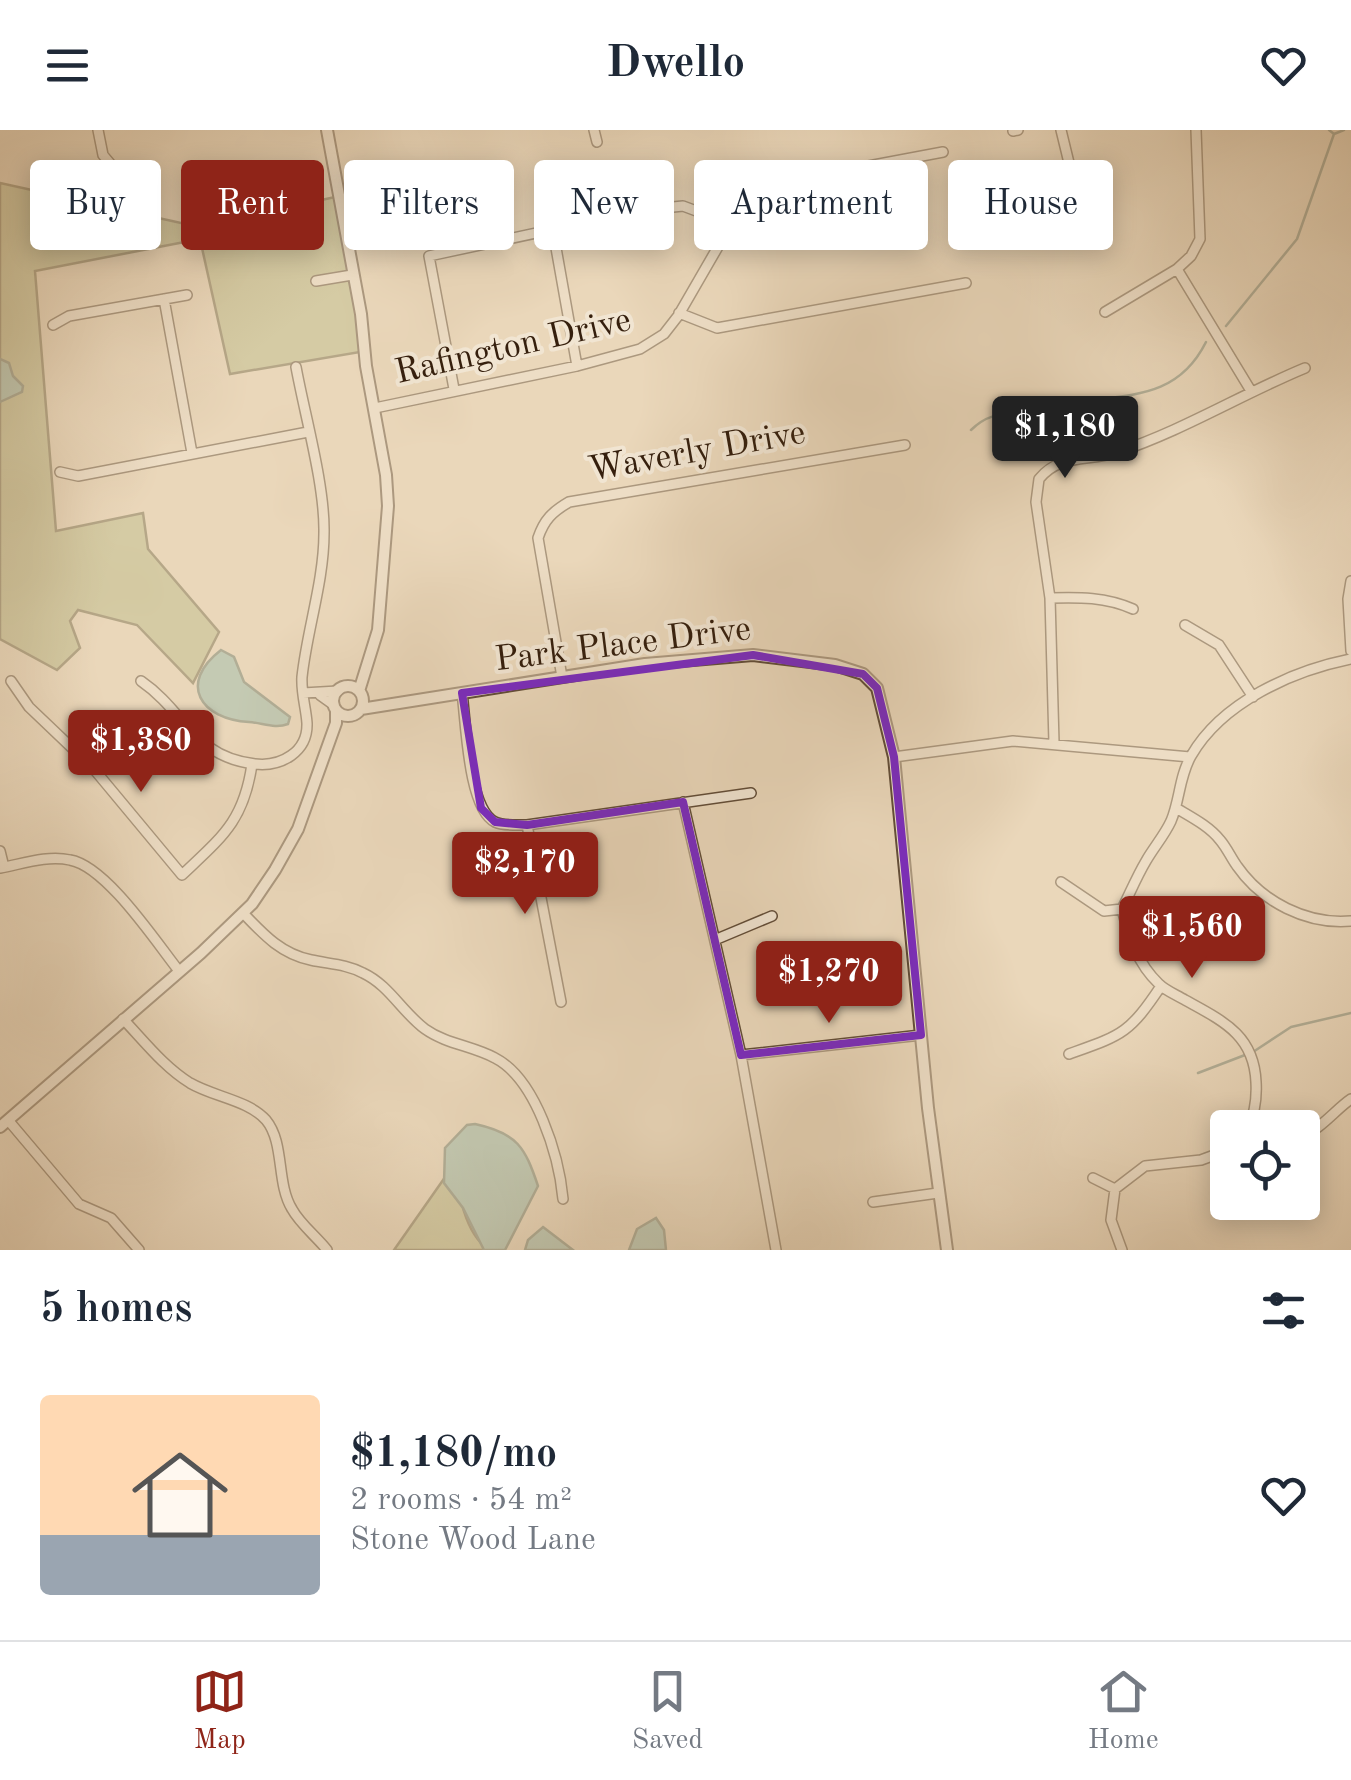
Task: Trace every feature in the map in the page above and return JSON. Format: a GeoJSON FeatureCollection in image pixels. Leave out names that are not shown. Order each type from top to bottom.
{"type":"FeatureCollection","features":[{"type":"Feature","properties":{"kind":"street"},"geometry":{"type":"LineString","coordinates":[[98,130],[107,160]]}},
{"type":"Feature","properties":{"kind":"street"},"geometry":{"type":"LineString","coordinates":[[139,1250],[112,1218],[79,1204],[4,1123],[243,914],[261,892],[289,848],[336,723],[335,708],[352,691],[378,622],[387,522],[386,464],[327,130]]}},
{"type":"Feature","properties":{"kind":"street"},"geometry":{"type":"LineString","coordinates":[[594,130],[596,142]]}},
{"type":"Feature","properties":{"kind":"street"},"geometry":{"type":"LineString","coordinates":[[1061,130],[1068,160]]}},
{"type":"Feature","properties":{"kind":"street"},"geometry":{"type":"LineString","coordinates":[[1105,312],[1178,269],[1200,239],[1196,130]]}},
{"type":"Feature","properties":{"kind":"street","name":"Rafington Drive"},"geometry":{"type":"LineString","coordinates":[[904,160],[943,152]]}},
{"type":"Feature","properties":{"kind":"street"},"geometry":{"type":"LineString","coordinates":[[454,389],[429,256],[534,236]]}},
{"type":"Feature","properties":{"kind":"street"},"geometry":{"type":"LineString","coordinates":[[556,250],[577,366]]}},
{"type":"Feature","properties":{"kind":"street","name":"Rafington Drive"},"geometry":{"type":"LineString","coordinates":[[375,408],[577,366],[650,344],[664,334],[679,313],[716,250]]}},
{"type":"Feature","properties":{"kind":"street"},"geometry":{"type":"LineString","coordinates":[[1178,269],[1251,391]]}},
{"type":"Feature","properties":{"kind":"street"},"geometry":{"type":"LineString","coordinates":[[316,281],[352,275]]}},
{"type":"Feature","properties":{"kind":"street"},"geometry":{"type":"LineString","coordinates":[[679,313],[716,328],[966,283]]}},
{"type":"Feature","properties":{"kind":"street"},"geometry":{"type":"LineString","coordinates":[[54,325],[68,316],[187,294]]}},
{"type":"Feature","properties":{"kind":"street"},"geometry":{"type":"LineString","coordinates":[[164,299],[192,453]]}},
{"type":"Feature","properties":{"kind":"street"},"geometry":{"type":"LineString","coordinates":[[142,681],[212,752],[252,764],[281,763],[300,748],[307,732],[302,692],[324,530],[296,367]]}},
{"type":"Feature","properties":{"kind":"street"},"geometry":{"type":"LineString","coordinates":[[1054,743],[1050,598],[1036,502],[1039,479],[1070,458],[1115,453],[1305,368]]}},
{"type":"Feature","properties":{"kind":"street"},"geometry":{"type":"LineString","coordinates":[[60,472],[78,476],[308,432]]}},
{"type":"Feature","properties":{"kind":"street","name":"Waverly Drive"},"geometry":{"type":"LineString","coordinates":[[562,677],[538,538],[553,512],[569,502],[905,446]]}},
{"type":"Feature","properties":{"kind":"street"},"geometry":{"type":"LineString","coordinates":[[1351,581],[1351,651]]}},
{"type":"Feature","properties":{"kind":"street"},"geometry":{"type":"LineString","coordinates":[[1050,598],[1116,601],[1133,608]]}},
{"type":"Feature","properties":{"kind":"street"},"geometry":{"type":"LineString","coordinates":[[1185,625],[1220,645],[1254,697]]}},
{"type":"Feature","properties":{"kind":"street","name":"Park Place Drive"},"geometry":{"type":"LineString","coordinates":[[361,709],[674,661],[753,655],[835,664],[863,674],[877,688],[894,757],[920,1035],[947,1250]]}},
{"type":"Feature","properties":{"kind":"street"},"geometry":{"type":"LineString","coordinates":[[1255,1110],[1255,1062],[1246,1042],[1226,1024],[1161,986],[1137,958],[1122,909],[1176,808],[1177,793],[1190,757],[1212,726],[1254,697],[1320,665],[1351,659]]}},
{"type":"Feature","properties":{"kind":"street"},"geometry":{"type":"LineString","coordinates":[[11,680],[29,707],[92,768],[182,876],[225,836],[238,817],[246,799],[252,764]]}},
{"type":"Feature","properties":{"kind":"street"},"geometry":{"type":"LineString","coordinates":[[312,791],[349,716],[361,709],[352,691]]}},
{"type":"Feature","properties":{"kind":"street","name":"Park Place Drive"},"geometry":{"type":"LineString","coordinates":[[302,692],[352,691],[372,700],[402,702]]}},
{"type":"Feature","properties":{"kind":"street"},"geometry":{"type":"LineString","coordinates":[[462,693],[474,784],[481,808],[495,822],[527,826],[751,793]]}},
{"type":"Feature","properties":{"kind":"street","name":"Park Place Drive"},"geometry":{"type":"LineString","coordinates":[[317,694],[335,708]]}},
{"type":"Feature","properties":{"kind":"street"},"geometry":{"type":"LineString","coordinates":[[335,708],[349,716]]}},
{"type":"Feature","properties":{"kind":"street"},"geometry":{"type":"LineString","coordinates":[[894,757],[982,743],[1054,743],[1190,757]]}},
{"type":"Feature","properties":{"kind":"street"},"geometry":{"type":"LineString","coordinates":[[682,802],[741,1055],[776,1250]]}},
{"type":"Feature","properties":{"kind":"street"},"geometry":{"type":"LineString","coordinates":[[1176,808],[1220,840],[1260,892],[1285,908],[1316,920],[1351,921]]}},
{"type":"Feature","properties":{"kind":"street"},"geometry":{"type":"LineString","coordinates":[[527,826],[561,1002]]}},
{"type":"Feature","properties":{"kind":"street"},"geometry":{"type":"LineString","coordinates":[[0,851],[2,868],[46,859],[69,859],[86,865],[105,881],[179,971]]}},
{"type":"Feature","properties":{"kind":"street"},"geometry":{"type":"LineString","coordinates":[[1061,882],[1104,911],[1122,909]]}},
{"type":"Feature","properties":{"kind":"street"},"geometry":{"type":"LineString","coordinates":[[243,914],[278,947],[304,959],[362,972],[429,1032],[504,1063],[546,1124],[556,1153],[563,1198]]}},
{"type":"Feature","properties":{"kind":"street"},"geometry":{"type":"LineString","coordinates":[[716,939],[772,916]]}},
{"type":"Feature","properties":{"kind":"street"},"geometry":{"type":"LineString","coordinates":[[1069,1054],[1118,1036],[1140,1018],[1161,986]]}},
{"type":"Feature","properties":{"kind":"street"},"geometry":{"type":"LineString","coordinates":[[123,1019],[166,1065],[190,1083],[252,1108],[266,1120],[273,1131],[292,1210],[327,1250]]}},
{"type":"Feature","properties":{"kind":"street"},"geometry":{"type":"LineString","coordinates":[[741,1055],[920,1035]]}},
{"type":"Feature","properties":{"kind":"street"},"geometry":{"type":"LineString","coordinates":[[1320,1124],[1351,1099]]}},
{"type":"Feature","properties":{"kind":"street"},"geometry":{"type":"LineString","coordinates":[[1122,1250],[1111,1220],[1116,1189],[1145,1166],[1210,1157]]}},
{"type":"Feature","properties":{"kind":"street"},"geometry":{"type":"LineString","coordinates":[[1092,1178],[1116,1189]]}},
{"type":"Feature","properties":{"kind":"street"},"geometry":{"type":"LineString","coordinates":[[873,1202],[938,1193]]}},
{"type":"Feature","properties":{"kind":"highlighted area"},"geometry":{"type":"Polygon","coordinates":[[[753,655],[863,674],[877,688],[894,757],[921,1035],[741,1055],[683,802],[527,825],[495,822],[481,808],[462,693],[753,655]]]}},
{"type":"Feature","properties":{"kind":"shaded area"},"geometry":{"type":"Polygon","coordinates":[[[0,183],[30,190],[30,250],[143,250],[35,271],[56,531],[143,513],[148,549],[219,632],[193,683],[137,625],[78,610],[70,621],[80,648],[57,670],[0,639],[0,183]]]}},
{"type":"Feature","properties":{"kind":"shaded area"},"geometry":{"type":"Polygon","coordinates":[[[335,197],[360,352],[230,374],[202,250],[324,250],[324,199],[335,197]]]}},
{"type":"Feature","properties":{"kind":"shaded area"},"geometry":{"type":"Polygon","coordinates":[[[161,219],[181,223],[181,243],[161,247],[161,219]]]}},
{"type":"Feature","properties":{"kind":"shaded area"},"geometry":{"type":"Polygon","coordinates":[[[0,359],[9,363],[13,376],[23,386],[22,392],[0,402],[0,359]]]}},
{"type":"Feature","properties":{"kind":"shaded area"},"geometry":{"type":"Polygon","coordinates":[[[221,650],[234,657],[244,682],[290,717],[288,724],[274,726],[232,719],[207,707],[200,698],[200,675],[221,650]]]}},
{"type":"Feature","properties":{"kind":"shaded area"},"geometry":{"type":"Polygon","coordinates":[[[475,1124],[510,1137],[529,1161],[538,1186],[505,1250],[484,1250],[463,1208],[444,1183],[445,1148],[467,1125],[475,1124]]]}},
{"type":"Feature","properties":{"kind":"shaded area"},"geometry":{"type":"Polygon","coordinates":[[[455,1163],[468,1223],[490,1250],[394,1250],[455,1163]]]}},
{"type":"Feature","properties":{"kind":"shaded area"},"geometry":{"type":"Polygon","coordinates":[[[656,1218],[664,1230],[666,1250],[629,1250],[637,1229],[656,1218]]]}},
{"type":"Feature","properties":{"kind":"shaded area"},"geometry":{"type":"Polygon","coordinates":[[[543,1227],[573,1250],[525,1250],[528,1240],[543,1227]]]}},
{"type":"Feature","properties":{"kind":"waterway"},"geometry":{"type":"LineString","coordinates":[[1329,130],[1334,134],[1344,130]]}},
{"type":"Feature","properties":{"kind":"waterway"},"geometry":{"type":"LineString","coordinates":[[1226,326],[1297,239],[1334,134]]}},
{"type":"Feature","properties":{"kind":"waterway"},"geometry":{"type":"LineString","coordinates":[[971,430],[992,417],[1028,414],[1161,387],[1193,363],[1206,342]]}},
{"type":"Feature","properties":{"kind":"waterway"},"geometry":{"type":"LineString","coordinates":[[1253,1052],[1291,1027],[1351,1013]]}},
{"type":"Feature","properties":{"kind":"waterway"},"geometry":{"type":"LineString","coordinates":[[1198,1073],[1245,1055]]}}]}
